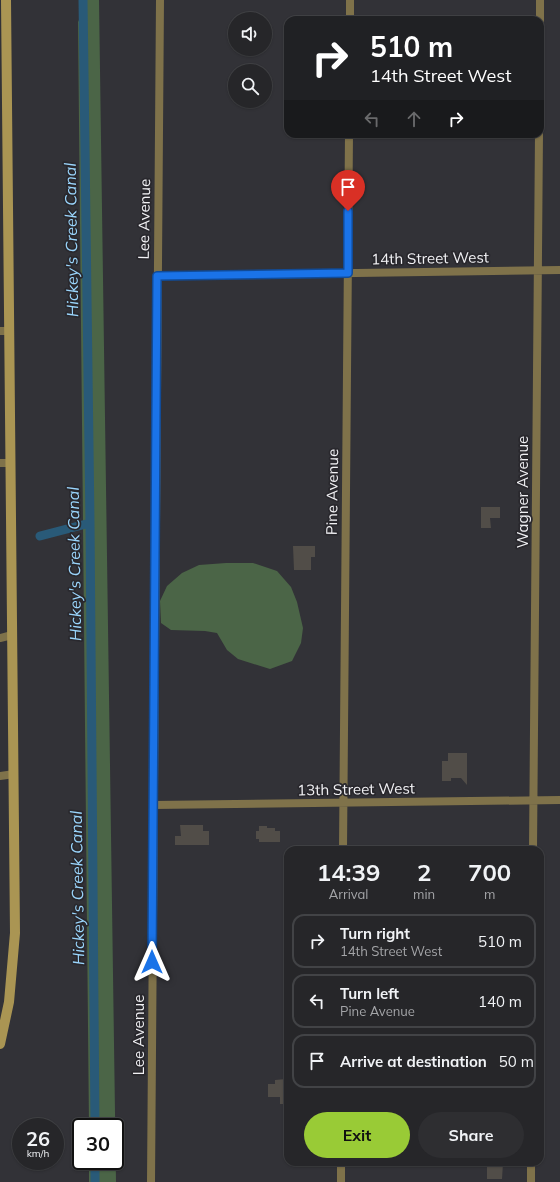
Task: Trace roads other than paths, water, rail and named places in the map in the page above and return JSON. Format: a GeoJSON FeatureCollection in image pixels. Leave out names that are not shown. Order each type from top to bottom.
{"type":"FeatureCollection","features":[{"type":"Feature","properties":{"kind":"street"},"geometry":{"type":"LineString","coordinates":[[0,1044],[9,1002],[15,933],[12,635],[5,463],[3,69],[6,0]]}},
{"type":"Feature","properties":{"kind":"street","name":"Lee Avenue"},"geometry":{"type":"LineString","coordinates":[[151,1182],[160,0]]}},
{"type":"Feature","properties":{"kind":"street"},"geometry":{"type":"LineString","coordinates":[[350,0],[350,16]]}},
{"type":"Feature","properties":{"kind":"street"},"geometry":{"type":"LineString","coordinates":[[540,0],[540,16]]}},
{"type":"Feature","properties":{"kind":"street","name":"Pine Avenue"},"geometry":{"type":"LineString","coordinates":[[343,846],[349,138]]}},
{"type":"Feature","properties":{"kind":"street","name":"Wagner Avenue"},"geometry":{"type":"LineString","coordinates":[[533,846],[539,138]]}},
{"type":"Feature","properties":{"kind":"street","name":"14th Street West"},"geometry":{"type":"LineString","coordinates":[[157,276],[560,270]]}},
{"type":"Feature","properties":{"kind":"street"},"geometry":{"type":"LineString","coordinates":[[0,638],[12,635]]}},
{"type":"Feature","properties":{"kind":"street"},"geometry":{"type":"LineString","coordinates":[[0,776],[14,774]]}},
{"type":"Feature","properties":{"kind":"street","name":"13th Street West"},"geometry":{"type":"LineString","coordinates":[[153,805],[560,800]]}},
{"type":"Feature","properties":{"kind":"street"},"geometry":{"type":"LineString","coordinates":[[340,1182],[341,1166]]}},
{"type":"Feature","properties":{"kind":"street"},"geometry":{"type":"LineString","coordinates":[[531,1166],[531,1182]]}},
{"type":"Feature","properties":{"kind":"waterway","name":"Hickey's Creek Canal"},"geometry":{"type":"LineString","coordinates":[[83,0],[90,523],[95,1118]]}},
{"type":"Feature","properties":{"kind":"waterway"},"geometry":{"type":"LineString","coordinates":[[40,536],[90,523]]}},
{"type":"Feature","properties":{"kind":"waterway","name":"Hickey's Creek Canal"},"geometry":{"type":"LineString","coordinates":[[95,1170],[95,1182]]}}]}
